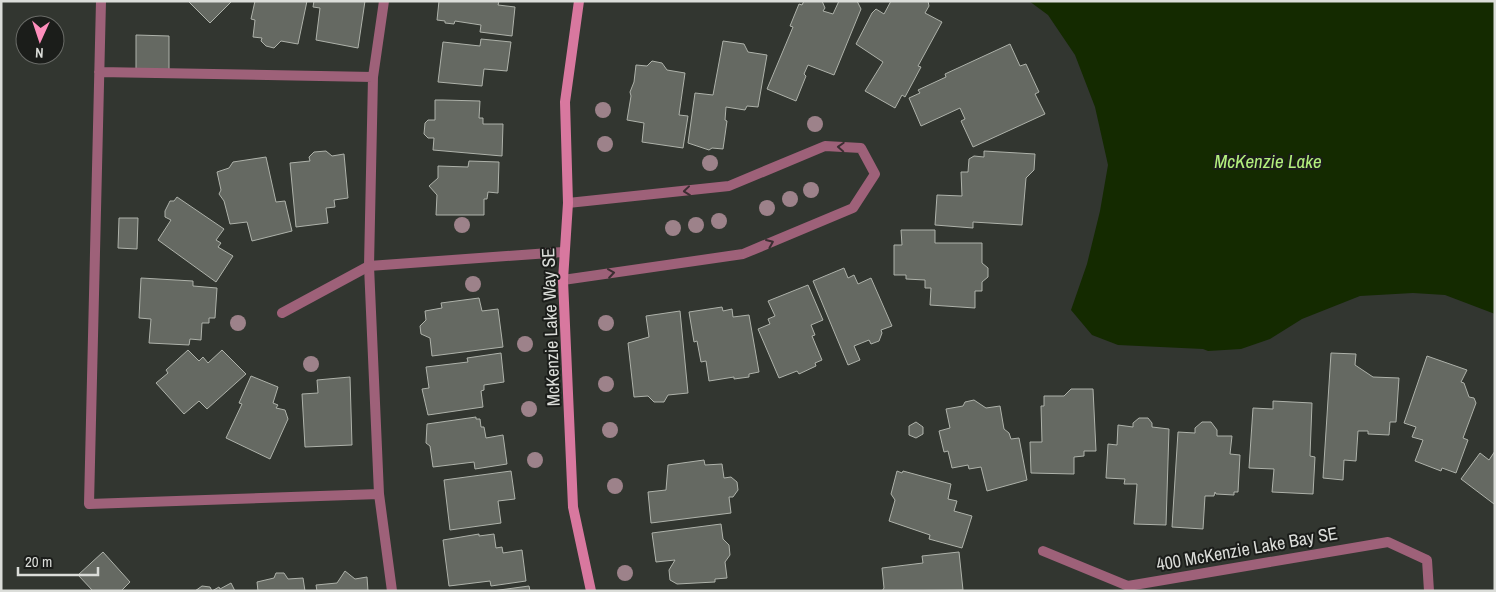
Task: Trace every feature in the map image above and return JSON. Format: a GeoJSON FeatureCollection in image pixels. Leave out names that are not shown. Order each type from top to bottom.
{"type":"FeatureCollection","features":[{"type":"Feature","properties":{"kind":"street"},"geometry":{"type":"LineString","coordinates":[[101,1],[89,504],[379,494]]}},
{"type":"Feature","properties":{"kind":"street"},"geometry":{"type":"LineString","coordinates":[[384,1],[373,77],[369,266],[379,494],[392,591]]}},
{"type":"Feature","properties":{"kind":"street","name":"McKenzie Lake Way SE"},"geometry":{"type":"LineString","coordinates":[[579,1],[565,102],[568,203],[563,252],[563,280],[574,507],[591,591]]}},
{"type":"Feature","properties":{"kind":"street"},"geometry":{"type":"LineString","coordinates":[[99,72],[373,77]]}},
{"type":"Feature","properties":{"kind":"street"},"geometry":{"type":"LineString","coordinates":[[563,280],[743,254],[853,208],[875,174],[861,148],[824,146],[729,186],[568,203]]}},
{"type":"Feature","properties":{"kind":"street"},"geometry":{"type":"LineString","coordinates":[[282,313],[369,266],[563,252]]}},
{"type":"Feature","properties":{"kind":"street","name":"400 McKenzie Lake Bay SE"},"geometry":{"type":"LineString","coordinates":[[1043,551],[1128,586],[1388,542],[1427,560],[1429,591]]}},
{"type":"Feature","properties":{"kind":"water","name":"McKenzie Lake"},"geometry":{"type":"Polygon","coordinates":[[[1029,1],[1495,1],[1495,314],[1445,295],[1413,293],[1360,296],[1302,319],[1270,339],[1241,349],[1208,351],[1203,349],[1118,345],[1092,335],[1071,310],[1087,264],[1100,211],[1108,165],[1095,107],[1075,55],[1048,15],[1029,1]]]}},
{"type":"Feature","properties":{"kind":"building"},"geometry":{"type":"Polygon","coordinates":[[[188,1],[232,1],[210,23],[188,1]]]}},
{"type":"Feature","properties":{"kind":"building"},"geometry":{"type":"Polygon","coordinates":[[[255,1],[307,1],[298,44],[281,41],[274,48],[266,46],[261,41],[262,38],[253,37],[255,20],[251,19],[255,1]]]}},
{"type":"Feature","properties":{"kind":"building"},"geometry":{"type":"Polygon","coordinates":[[[314,1],[365,1],[358,48],[316,40],[320,8],[313,7],[314,1]]]}},
{"type":"Feature","properties":{"kind":"building"},"geometry":{"type":"Polygon","coordinates":[[[439,1],[499,1],[498,5],[515,7],[512,36],[480,32],[481,25],[455,21],[454,24],[445,23],[445,21],[437,20],[439,1]]]}},
{"type":"Feature","properties":{"kind":"building"},"geometry":{"type":"Polygon","coordinates":[[[804,1],[822,1],[825,8],[823,11],[833,14],[839,1],[857,1],[861,9],[834,75],[808,65],[804,74],[806,76],[796,101],[767,89],[793,27],[790,26],[799,4],[802,5],[804,1]]]}},
{"type":"Feature","properties":{"kind":"building"},"geometry":{"type":"Polygon","coordinates":[[[891,1],[928,1],[929,6],[925,13],[942,22],[918,66],[921,67],[905,97],[902,95],[895,108],[865,91],[883,62],[856,44],[872,13],[876,9],[884,14],[891,1]]]}},
{"type":"Feature","properties":{"kind":"building"},"geometry":{"type":"Polygon","coordinates":[[[136,35],[169,36],[169,72],[136,71],[136,35]]]}},
{"type":"Feature","properties":{"kind":"building"},"geometry":{"type":"Polygon","coordinates":[[[481,39],[511,42],[507,71],[484,69],[482,86],[438,82],[443,42],[480,46],[481,39]]]}},
{"type":"Feature","properties":{"kind":"building"},"geometry":{"type":"Polygon","coordinates":[[[723,41],[744,44],[748,52],[767,55],[758,107],[747,106],[745,110],[726,107],[725,120],[727,121],[723,149],[712,148],[709,150],[688,143],[695,93],[713,95],[723,41]]]}},
{"type":"Feature","properties":{"kind":"building"},"geometry":{"type":"Polygon","coordinates":[[[1010,44],[1020,66],[1026,64],[1039,92],[1035,94],[1045,114],[973,147],[961,121],[965,119],[960,108],[921,126],[909,98],[920,93],[918,90],[946,77],[945,74],[1010,44]]]}},
{"type":"Feature","properties":{"kind":"building"},"geometry":{"type":"Polygon","coordinates":[[[652,61],[662,63],[667,70],[685,73],[679,115],[688,116],[683,148],[642,142],[644,123],[627,120],[630,92],[634,82],[636,65],[647,66],[652,61]]]}},
{"type":"Feature","properties":{"kind":"building"},"geometry":{"type":"Polygon","coordinates":[[[435,100],[480,101],[479,118],[483,118],[483,124],[503,124],[502,156],[433,150],[434,138],[428,138],[424,134],[425,123],[428,120],[435,120],[435,100]]]}},
{"type":"Feature","properties":{"kind":"building"},"geometry":{"type":"Polygon","coordinates":[[[326,151],[332,156],[344,154],[348,198],[334,200],[335,207],[326,208],[328,223],[296,227],[290,163],[310,161],[309,157],[314,152],[326,151]]]}},
{"type":"Feature","properties":{"kind":"building"},"geometry":{"type":"Polygon","coordinates":[[[984,151],[1035,154],[1034,170],[1026,178],[1022,225],[973,222],[973,228],[935,225],[937,195],[962,196],[961,172],[968,172],[969,159],[974,156],[984,157],[984,151]]]}},
{"type":"Feature","properties":{"kind":"building"},"geometry":{"type":"Polygon","coordinates":[[[266,157],[276,202],[285,201],[292,231],[252,241],[247,222],[230,224],[224,201],[219,194],[221,190],[217,172],[229,168],[233,162],[266,157]]]}},
{"type":"Feature","properties":{"kind":"building"},"geometry":{"type":"Polygon","coordinates":[[[469,161],[499,162],[498,193],[488,192],[487,199],[484,199],[484,215],[436,215],[437,195],[429,186],[438,178],[438,166],[468,167],[469,161]]]}},
{"type":"Feature","properties":{"kind":"building"},"geometry":{"type":"Polygon","coordinates":[[[177,197],[224,229],[216,240],[221,243],[218,247],[233,256],[216,282],[158,240],[171,220],[165,217],[165,211],[170,201],[174,201],[177,197]]]}},
{"type":"Feature","properties":{"kind":"building"},"geometry":{"type":"Polygon","coordinates":[[[119,218],[138,218],[137,249],[118,248],[119,218]]]}},
{"type":"Feature","properties":{"kind":"building"},"geometry":{"type":"Polygon","coordinates":[[[901,230],[935,230],[935,243],[982,243],[982,263],[988,268],[988,277],[982,282],[982,291],[975,291],[975,308],[930,305],[931,288],[925,288],[925,280],[906,279],[906,275],[894,275],[894,245],[902,245],[901,230]]]}},
{"type":"Feature","properties":{"kind":"building"},"geometry":{"type":"Polygon","coordinates":[[[844,268],[848,278],[854,275],[858,284],[871,278],[892,326],[881,330],[882,333],[879,341],[871,344],[869,340],[854,346],[860,360],[848,365],[813,281],[844,268]]]}},
{"type":"Feature","properties":{"kind":"building"},"geometry":{"type":"Polygon","coordinates":[[[141,278],[193,281],[193,286],[217,288],[215,318],[209,318],[209,323],[202,323],[201,340],[190,339],[189,345],[149,343],[151,319],[139,318],[141,278]]]}},
{"type":"Feature","properties":{"kind":"building"},"geometry":{"type":"Polygon","coordinates":[[[808,285],[823,320],[811,325],[815,335],[812,336],[822,360],[815,363],[816,366],[799,374],[797,371],[779,378],[758,329],[770,324],[768,319],[775,316],[768,301],[808,285]]]}},
{"type":"Feature","properties":{"kind":"building"},"geometry":{"type":"Polygon","coordinates":[[[479,298],[482,311],[498,309],[503,347],[432,356],[430,338],[421,334],[420,326],[426,320],[425,311],[442,308],[441,303],[479,298]]]}},
{"type":"Feature","properties":{"kind":"building"},"geometry":{"type":"Polygon","coordinates":[[[722,307],[723,311],[732,309],[733,317],[749,315],[759,372],[749,374],[749,377],[709,381],[706,361],[701,362],[697,341],[694,342],[689,312],[722,307]]]}},
{"type":"Feature","properties":{"kind":"building"},"geometry":{"type":"Polygon","coordinates":[[[680,311],[688,393],[668,395],[664,402],[654,402],[648,396],[634,397],[628,343],[649,337],[646,316],[680,311]]]}},
{"type":"Feature","properties":{"kind":"building"},"geometry":{"type":"Polygon","coordinates":[[[188,350],[199,361],[203,357],[208,363],[222,350],[246,374],[207,409],[199,401],[184,414],[156,383],[168,373],[166,370],[188,350]]]}},
{"type":"Feature","properties":{"kind":"building"},"geometry":{"type":"Polygon","coordinates":[[[501,353],[504,382],[484,385],[484,390],[481,391],[483,407],[428,415],[422,389],[429,388],[426,367],[468,362],[467,358],[501,353]]]}},
{"type":"Feature","properties":{"kind":"building"},"geometry":{"type":"Polygon","coordinates":[[[1331,353],[1356,354],[1355,365],[1373,377],[1399,378],[1396,422],[1390,422],[1389,435],[1368,434],[1368,431],[1358,431],[1356,461],[1344,460],[1343,480],[1323,478],[1331,353]]]}},
{"type":"Feature","properties":{"kind":"building"},"geometry":{"type":"Polygon","coordinates":[[[1427,356],[1467,370],[1461,382],[1464,383],[1469,397],[1474,398],[1476,403],[1463,438],[1468,440],[1456,473],[1442,468],[1441,471],[1415,461],[1423,440],[1412,437],[1416,427],[1404,423],[1427,356]]]}},
{"type":"Feature","properties":{"kind":"building"},"geometry":{"type":"Polygon","coordinates":[[[251,376],[278,387],[273,403],[278,405],[276,408],[285,410],[288,419],[270,459],[226,438],[242,404],[239,403],[251,376]]]}},
{"type":"Feature","properties":{"kind":"building"},"geometry":{"type":"Polygon","coordinates":[[[350,377],[352,445],[305,447],[302,394],[318,393],[317,380],[350,377]]]}},
{"type":"Feature","properties":{"kind":"building"},"geometry":{"type":"Polygon","coordinates":[[[1071,389],[1093,389],[1096,451],[1084,451],[1084,456],[1074,457],[1074,474],[1031,473],[1030,442],[1042,442],[1041,406],[1044,406],[1044,396],[1064,396],[1071,389]]]}},
{"type":"Feature","properties":{"kind":"building"},"geometry":{"type":"Polygon","coordinates":[[[974,400],[986,408],[1000,406],[1004,429],[1009,433],[1011,439],[1019,438],[1027,480],[987,491],[981,467],[969,469],[968,465],[952,468],[948,451],[944,452],[939,431],[950,428],[946,409],[963,406],[965,402],[974,400]]]}},
{"type":"Feature","properties":{"kind":"building"},"geometry":{"type":"Polygon","coordinates":[[[1273,401],[1312,403],[1310,456],[1315,457],[1313,494],[1272,492],[1274,469],[1249,468],[1253,408],[1273,409],[1273,401]]]}},
{"type":"Feature","properties":{"kind":"building"},"geometry":{"type":"Polygon","coordinates":[[[476,417],[476,419],[480,419],[481,427],[484,427],[486,438],[503,435],[507,464],[475,469],[474,462],[433,467],[430,446],[426,443],[427,424],[476,417]]]}},
{"type":"Feature","properties":{"kind":"building"},"geometry":{"type":"Polygon","coordinates":[[[1139,418],[1148,418],[1152,423],[1152,427],[1169,429],[1166,525],[1134,524],[1137,484],[1124,484],[1125,479],[1106,478],[1108,444],[1117,445],[1118,425],[1133,427],[1133,423],[1139,418]]]}},
{"type":"Feature","properties":{"kind":"building"},"geometry":{"type":"Polygon","coordinates":[[[916,422],[923,427],[923,434],[916,438],[909,435],[909,426],[916,422]]]}},
{"type":"Feature","properties":{"kind":"building"},"geometry":{"type":"Polygon","coordinates":[[[1202,422],[1211,422],[1217,430],[1217,436],[1232,436],[1230,454],[1240,455],[1238,492],[1234,492],[1234,495],[1216,494],[1215,492],[1214,496],[1205,496],[1203,529],[1172,527],[1178,432],[1195,433],[1195,428],[1202,422]]]}},
{"type":"Feature","properties":{"kind":"building"},"geometry":{"type":"Polygon","coordinates":[[[1495,451],[1494,504],[1461,479],[1480,453],[1489,460],[1495,451]]]}},
{"type":"Feature","properties":{"kind":"building"},"geometry":{"type":"Polygon","coordinates":[[[704,460],[705,465],[722,464],[724,478],[731,477],[737,482],[738,490],[733,497],[729,497],[731,513],[651,523],[648,492],[666,490],[668,465],[704,460]]]}},
{"type":"Feature","properties":{"kind":"building"},"geometry":{"type":"Polygon","coordinates":[[[511,471],[515,499],[498,501],[501,523],[450,530],[444,480],[511,471]]]}},
{"type":"Feature","properties":{"kind":"building"},"geometry":{"type":"Polygon","coordinates":[[[897,471],[951,484],[948,499],[957,501],[954,511],[972,516],[962,548],[929,539],[930,535],[889,521],[895,500],[891,494],[897,471]]]}},
{"type":"Feature","properties":{"kind":"building"},"geometry":{"type":"Polygon","coordinates":[[[721,524],[723,539],[729,545],[730,555],[725,562],[727,578],[715,579],[715,582],[677,584],[670,580],[669,570],[675,560],[656,562],[652,533],[721,524]]]}},
{"type":"Feature","properties":{"kind":"building"},"geometry":{"type":"Polygon","coordinates":[[[479,534],[479,536],[494,534],[496,548],[502,547],[503,553],[522,550],[526,581],[491,586],[490,581],[449,586],[443,540],[479,534]]]}},
{"type":"Feature","properties":{"kind":"building"},"geometry":{"type":"Polygon","coordinates":[[[103,552],[130,582],[121,591],[93,591],[78,575],[103,552]]]}},
{"type":"Feature","properties":{"kind":"building"},"geometry":{"type":"Polygon","coordinates":[[[959,552],[963,590],[882,591],[884,588],[882,568],[923,563],[922,556],[959,552]]]}},
{"type":"Feature","properties":{"kind":"building"},"geometry":{"type":"Polygon","coordinates":[[[345,571],[355,579],[367,577],[368,591],[317,591],[316,585],[337,583],[345,571]]]}},
{"type":"Feature","properties":{"kind":"building"},"geometry":{"type":"Polygon","coordinates":[[[276,573],[284,573],[288,579],[303,578],[305,591],[258,591],[257,582],[274,578],[276,573]]]}},
{"type":"Feature","properties":{"kind":"building"},"geometry":{"type":"Polygon","coordinates":[[[231,583],[235,591],[212,591],[219,587],[220,589],[231,583]]]}},
{"type":"Feature","properties":{"kind":"building"},"geometry":{"type":"Polygon","coordinates":[[[202,586],[210,587],[212,591],[195,591],[202,586]]]}},
{"type":"Feature","properties":{"kind":"building"},"geometry":{"type":"Polygon","coordinates":[[[529,586],[530,591],[492,591],[529,586]]]}}]}
